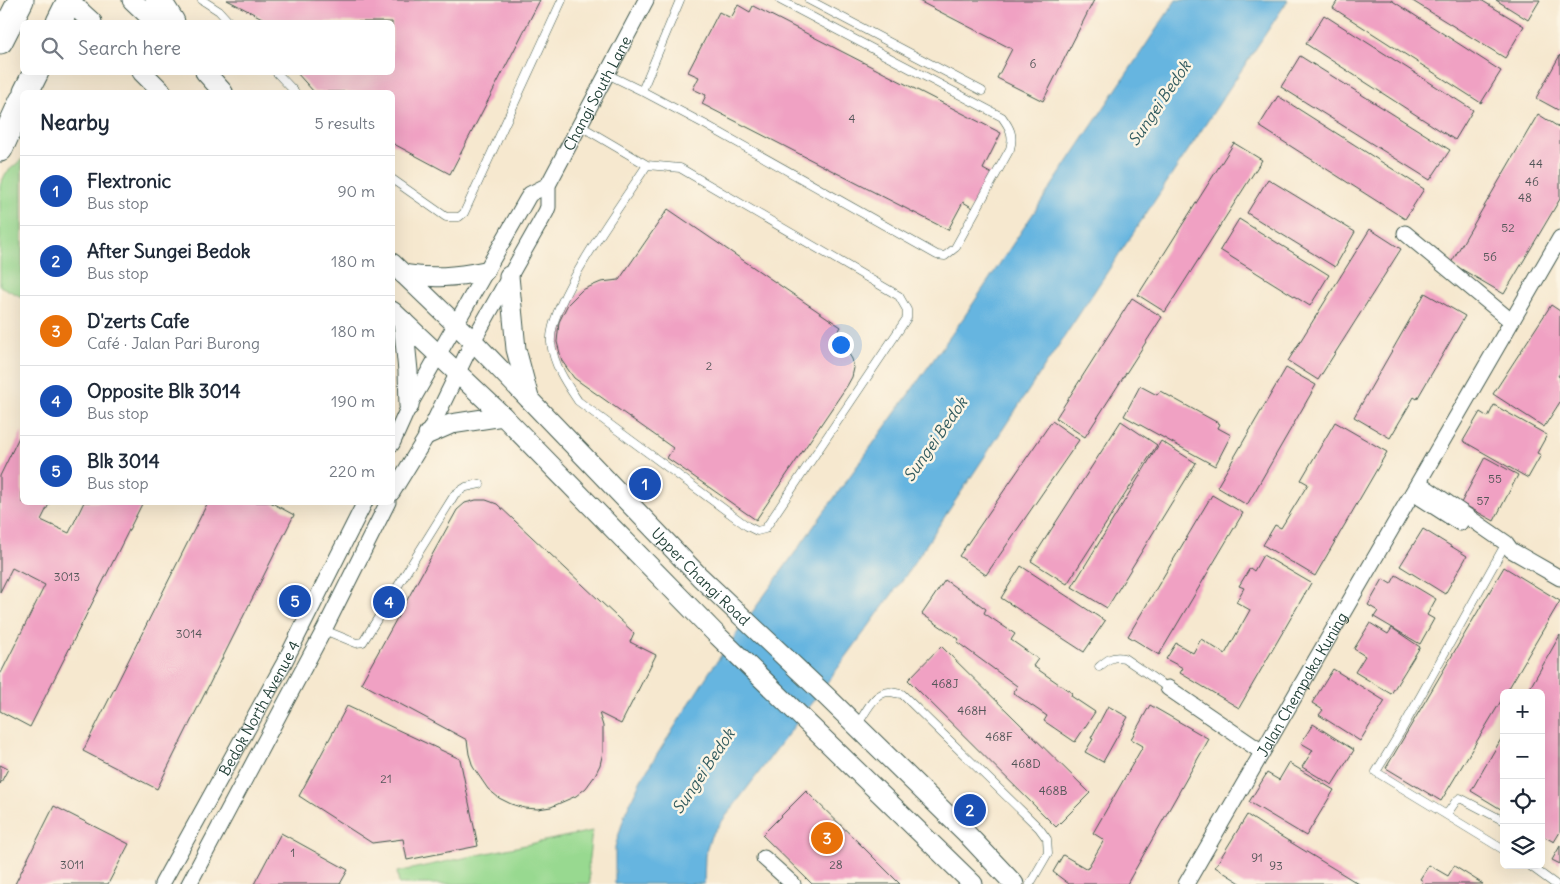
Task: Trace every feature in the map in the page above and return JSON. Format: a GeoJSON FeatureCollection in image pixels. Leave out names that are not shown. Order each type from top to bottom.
{"type":"FeatureCollection","features":[{"type":"Feature","properties":{"kind":"main road"},"geometry":{"type":"LineString","coordinates":[[0,41],[21,0]]}},
{"type":"Feature","properties":{"kind":"main road"},"geometry":{"type":"LineString","coordinates":[[158,0],[171,20]]}},
{"type":"Feature","properties":{"kind":"main road"},"geometry":{"type":"LineString","coordinates":[[27,90],[34,75]]}},
{"type":"Feature","properties":{"kind":"main road"},"geometry":{"type":"LineString","coordinates":[[0,149],[20,105]]}},
{"type":"Feature","properties":{"kind":"main road"},"geometry":{"type":"LineString","coordinates":[[0,159],[20,142]]}},
{"type":"Feature","properties":{"kind":"street"},"geometry":{"type":"LineString","coordinates":[[132,0],[153,20]]}},
{"type":"Feature","properties":{"kind":"street","name":"Changi South Lane"},"geometry":{"type":"LineString","coordinates":[[473,341],[548,207],[548,185],[646,0]]}},
{"type":"Feature","properties":{"kind":"street"},"geometry":{"type":"LineString","coordinates":[[67,6],[89,20]]}},
{"type":"Feature","properties":{"kind":"street"},"geometry":{"type":"LineString","coordinates":[[145,75],[160,90]]}},
{"type":"Feature","properties":{"kind":"street"},"geometry":{"type":"LineString","coordinates":[[208,75],[221,90]]}},
{"type":"Feature","properties":{"kind":"street"},"geometry":{"type":"LineString","coordinates":[[395,437],[409,406],[527,198],[530,194],[548,185]]}},
{"type":"Feature","properties":{"kind":"street"},"geometry":{"type":"LineString","coordinates":[[1404,233],[1511,321]]}},
{"type":"Feature","properties":{"kind":"street","name":"Jalan Chempaka Kuning"},"geometry":{"type":"LineString","coordinates":[[1192,881],[1262,752],[1560,238]]}},
{"type":"Feature","properties":{"kind":"street"},"geometry":{"type":"LineString","coordinates":[[398,268],[426,278],[446,278],[485,271]]}},
{"type":"Feature","properties":{"kind":"street","name":"Upper Changi Road"},"geometry":{"type":"LineString","coordinates":[[398,268],[473,341],[700,577],[857,726],[966,833],[1014,884]]}},
{"type":"Feature","properties":{"kind":"street"},"geometry":{"type":"LineString","coordinates":[[509,276],[516,348],[529,399]]}},
{"type":"Feature","properties":{"kind":"street"},"geometry":{"type":"LineString","coordinates":[[398,316],[408,371],[409,406]]}},
{"type":"Feature","properties":{"kind":"street","name":"Upper Changi Road"},"geometry":{"type":"LineString","coordinates":[[398,316],[503,416],[723,640],[973,884]]}},
{"type":"Feature","properties":{"kind":"street"},"geometry":{"type":"LineString","coordinates":[[395,488],[428,434],[473,341]]}},
{"type":"Feature","properties":{"kind":"street"},"geometry":{"type":"LineString","coordinates":[[428,434],[451,424],[503,416]]}},
{"type":"Feature","properties":{"kind":"street"},"geometry":{"type":"LineString","coordinates":[[1416,488],[1506,547],[1560,578]]}},
{"type":"Feature","properties":{"kind":"street","name":"Bedok North Avenue 4"},"geometry":{"type":"LineString","coordinates":[[162,884],[284,664],[364,505]]}},
{"type":"Feature","properties":{"kind":"street","name":"Bedok North Avenue 4"},"geometry":{"type":"LineString","coordinates":[[189,884],[324,630],[386,505]]}},
{"type":"Feature","properties":{"kind":"street"},"geometry":{"type":"LineString","coordinates":[[1168,688],[1262,752]]}},
{"type":"Feature","properties":{"kind":"street"},"geometry":{"type":"LineString","coordinates":[[764,858],[793,884]]}},
{"type":"Feature","properties":{"kind":"street"},"geometry":{"type":"LineString","coordinates":[[200,865],[201,884]]}},
{"type":"Feature","properties":{"kind":"lane"},"geometry":{"type":"LineString","coordinates":[[202,0],[227,20]]}},
{"type":"Feature","properties":{"kind":"lane"},"geometry":{"type":"LineString","coordinates":[[395,181],[446,217],[459,217],[464,213],[562,0]]}},
{"type":"Feature","properties":{"kind":"lane"},"geometry":{"type":"LineString","coordinates":[[642,91],[680,0]]}},
{"type":"Feature","properties":{"kind":"lane"},"geometry":{"type":"LineString","coordinates":[[607,74],[708,126],[937,255],[945,256],[955,248],[1010,149],[1012,139],[1008,126],[1002,117],[780,0]]}},
{"type":"Feature","properties":{"kind":"lane"},"geometry":{"type":"LineString","coordinates":[[809,0],[982,91]]}},
{"type":"Feature","properties":{"kind":"lane"},"geometry":{"type":"LineString","coordinates":[[279,75],[292,90]]}},
{"type":"Feature","properties":{"kind":"lane"},"geometry":{"type":"LineString","coordinates":[[579,125],[647,165],[680,168],[899,296],[907,310],[907,318],[765,529],[757,531],[747,526],[578,401],[560,374],[551,342],[554,319],[574,277],[647,165]]}},
{"type":"Feature","properties":{"kind":"lane"},"geometry":{"type":"LineString","coordinates":[[324,630],[356,643],[363,642],[456,494],[466,487],[480,484]]}},
{"type":"Feature","properties":{"kind":"lane"},"geometry":{"type":"LineString","coordinates":[[1500,848],[1376,772],[1506,547]]}},
{"type":"Feature","properties":{"kind":"lane"},"geometry":{"type":"LineString","coordinates":[[1099,667],[1110,658],[1117,656],[1124,658],[1168,688]]}},
{"type":"Feature","properties":{"kind":"lane"},"geometry":{"type":"LineString","coordinates":[[857,726],[880,694],[888,692],[902,694],[1047,839],[1048,853],[1030,884]]}},
{"type":"Feature","properties":{"kind":"lane"},"geometry":{"type":"LineString","coordinates":[[1446,814],[1460,798],[1500,819]]}},
{"type":"Feature","properties":{"kind":"lane"},"geometry":{"type":"LineString","coordinates":[[1534,869],[1556,884]]}},
{"type":"Feature","properties":{"kind":"green space"},"geometry":{"type":"Polygon","coordinates":[[[20,161],[20,296],[0,286],[0,185],[6,173],[20,161]]]}},
{"type":"Feature","properties":{"kind":"green space"},"geometry":{"type":"Polygon","coordinates":[[[592,831],[588,866],[590,884],[399,884],[397,872],[592,831]]]}},
{"type":"Feature","properties":{"kind":"water","name":"Sungei Bedok"},"geometry":{"type":"Polygon","coordinates":[[[1176,0],[1288,0],[904,578],[711,836],[705,855],[704,884],[615,884],[615,847],[626,811],[641,780],[710,671],[964,317],[1176,0]]]}},
{"type":"Feature","properties":{"kind":"building"},"geometry":{"type":"Polygon","coordinates":[[[227,0],[540,0],[450,174],[395,145],[395,90],[312,90],[299,75],[395,75],[395,20],[264,19],[227,0]]]}},
{"type":"Feature","properties":{"kind":"building"},"geometry":{"type":"Polygon","coordinates":[[[917,0],[1094,0],[1043,101],[997,78],[1012,49],[917,0]]]}},
{"type":"Feature","properties":{"kind":"building"},"geometry":{"type":"Polygon","coordinates":[[[1338,0],[1391,0],[1501,71],[1481,103],[1333,8],[1338,0]]]}},
{"type":"Feature","properties":{"kind":"building"},"geometry":{"type":"Polygon","coordinates":[[[1411,0],[1481,0],[1524,26],[1505,58],[1411,0]]]}},
{"type":"Feature","properties":{"kind":"building"},"geometry":{"type":"Polygon","coordinates":[[[1496,0],[1540,0],[1528,20],[1496,0]]]}},
{"type":"Feature","properties":{"kind":"building"},"geometry":{"type":"Polygon","coordinates":[[[738,5],[750,12],[753,6],[1001,133],[983,169],[992,174],[975,209],[963,202],[948,230],[702,104],[706,95],[693,89],[699,77],[688,72],[719,12],[731,18],[738,5]]]}},
{"type":"Feature","properties":{"kind":"building"},"geometry":{"type":"Polygon","coordinates":[[[1324,15],[1473,110],[1455,140],[1306,44],[1324,15]]]}},
{"type":"Feature","properties":{"kind":"building"},"geometry":{"type":"Polygon","coordinates":[[[1560,55],[1560,111],[1536,98],[1560,55]]]}},
{"type":"Feature","properties":{"kind":"building"},"geometry":{"type":"Polygon","coordinates":[[[1300,56],[1450,150],[1430,180],[1281,87],[1300,56]]]}},
{"type":"Feature","properties":{"kind":"building"},"geometry":{"type":"Polygon","coordinates":[[[1278,96],[1424,189],[1405,219],[1259,126],[1278,96]]]}},
{"type":"Feature","properties":{"kind":"building"},"geometry":{"type":"Polygon","coordinates":[[[1538,114],[1560,128],[1560,199],[1504,294],[1451,263],[1538,114]]]}},
{"type":"Feature","properties":{"kind":"building"},"geometry":{"type":"Polygon","coordinates":[[[1234,143],[1262,160],[1165,312],[1138,295],[1234,143]]]}},
{"type":"Feature","properties":{"kind":"building"},"geometry":{"type":"Polygon","coordinates":[[[1268,179],[1355,232],[1335,267],[1247,213],[1268,179]]]}},
{"type":"Feature","properties":{"kind":"building"},"geometry":{"type":"Polygon","coordinates":[[[668,209],[841,327],[833,340],[847,351],[852,359],[854,368],[847,386],[756,520],[667,458],[673,448],[574,378],[562,361],[557,342],[559,322],[568,304],[582,290],[601,282],[619,280],[668,209]]]}},
{"type":"Feature","properties":{"kind":"building"},"geometry":{"type":"Polygon","coordinates":[[[1239,219],[1329,275],[1310,306],[1220,250],[1239,219]]]}},
{"type":"Feature","properties":{"kind":"building"},"geometry":{"type":"Polygon","coordinates":[[[1370,229],[1401,249],[1318,380],[1288,361],[1370,229]]]}},
{"type":"Feature","properties":{"kind":"building"},"geometry":{"type":"Polygon","coordinates":[[[1425,293],[1465,316],[1417,399],[1414,397],[1390,438],[1354,417],[1425,293]]]}},
{"type":"Feature","properties":{"kind":"building"},"geometry":{"type":"Polygon","coordinates":[[[1132,298],[1162,317],[1085,437],[1056,418],[1132,298]]]}},
{"type":"Feature","properties":{"kind":"building"},"geometry":{"type":"Polygon","coordinates":[[[1551,305],[1560,311],[1560,373],[1558,376],[1560,377],[1560,402],[1544,427],[1493,394],[1551,305]]]}},
{"type":"Feature","properties":{"kind":"building"},"geometry":{"type":"Polygon","coordinates":[[[1286,368],[1316,385],[1247,505],[1217,487],[1286,368]]]}},
{"type":"Feature","properties":{"kind":"building"},"geometry":{"type":"Polygon","coordinates":[[[1140,386],[1157,395],[1160,391],[1220,424],[1218,428],[1231,435],[1215,466],[1124,416],[1140,386]]]}},
{"type":"Feature","properties":{"kind":"building"},"geometry":{"type":"Polygon","coordinates":[[[1494,405],[1547,435],[1537,453],[1541,455],[1528,478],[1463,441],[1480,412],[1488,417],[1494,405]]]}},
{"type":"Feature","properties":{"kind":"building"},"geometry":{"type":"Polygon","coordinates":[[[1052,421],[1079,440],[986,575],[959,556],[1052,421]]]}},
{"type":"Feature","properties":{"kind":"building"},"geometry":{"type":"Polygon","coordinates":[[[1121,421],[1157,445],[1067,584],[1031,561],[1121,421]]]}},
{"type":"Feature","properties":{"kind":"building"},"geometry":{"type":"Polygon","coordinates":[[[1335,422],[1387,452],[1315,576],[1263,545],[1275,525],[1281,528],[1308,484],[1301,480],[1335,422]]]}},
{"type":"Feature","properties":{"kind":"building"},"geometry":{"type":"Polygon","coordinates":[[[20,435],[20,505],[48,505],[41,520],[69,533],[83,505],[141,505],[30,727],[0,711],[0,675],[45,585],[12,568],[0,592],[0,476],[20,435]]]}},
{"type":"Feature","properties":{"kind":"building"},"geometry":{"type":"Polygon","coordinates":[[[1161,441],[1196,463],[1107,608],[1072,587],[1161,441]]]}},
{"type":"Feature","properties":{"kind":"building"},"geometry":{"type":"Polygon","coordinates":[[[1485,457],[1518,475],[1494,521],[1461,503],[1485,457]]]}},
{"type":"Feature","properties":{"kind":"building"},"geometry":{"type":"Polygon","coordinates":[[[1212,495],[1243,513],[1159,655],[1128,636],[1212,495]]]}},
{"type":"Feature","properties":{"kind":"building"},"geometry":{"type":"Polygon","coordinates":[[[486,500],[497,504],[634,633],[630,642],[656,655],[621,724],[599,713],[603,726],[603,752],[600,765],[594,777],[586,788],[576,796],[551,807],[538,809],[524,808],[499,798],[488,789],[473,767],[467,740],[361,683],[457,510],[465,503],[486,500]]]}},
{"type":"Feature","properties":{"kind":"building"},"geometry":{"type":"Polygon","coordinates":[[[206,505],[276,505],[294,515],[157,789],[83,751],[206,505]]]}},
{"type":"Feature","properties":{"kind":"building"},"geometry":{"type":"Polygon","coordinates":[[[1423,529],[1467,556],[1445,594],[1400,566],[1423,529]]]}},
{"type":"Feature","properties":{"kind":"building"},"geometry":{"type":"Polygon","coordinates":[[[1263,555],[1311,583],[1239,708],[1180,673],[1183,668],[1166,659],[1176,643],[1193,653],[1201,639],[1225,654],[1250,610],[1236,602],[1244,588],[1239,586],[1250,568],[1254,571],[1263,555]]]}},
{"type":"Feature","properties":{"kind":"building"},"geometry":{"type":"Polygon","coordinates":[[[1021,566],[1105,621],[1084,652],[1001,598],[1021,566]]]}},
{"type":"Feature","properties":{"kind":"building"},"geometry":{"type":"Polygon","coordinates":[[[1504,567],[1560,601],[1508,689],[1500,689],[1500,703],[1441,801],[1386,768],[1504,567]]]}},
{"type":"Feature","properties":{"kind":"building"},"geometry":{"type":"Polygon","coordinates":[[[1396,575],[1436,599],[1427,615],[1434,619],[1420,644],[1374,617],[1378,611],[1368,605],[1383,579],[1391,584],[1396,575]]]}},
{"type":"Feature","properties":{"kind":"building"},"geometry":{"type":"Polygon","coordinates":[[[945,580],[986,609],[984,613],[1015,634],[1011,640],[1038,659],[1033,666],[1072,693],[1071,696],[1095,712],[1075,742],[1044,721],[1047,716],[1013,693],[1017,686],[957,642],[959,639],[922,614],[945,580]]]}},
{"type":"Feature","properties":{"kind":"building"},"geometry":{"type":"Polygon","coordinates":[[[1370,623],[1388,634],[1392,628],[1420,647],[1391,694],[1355,672],[1365,656],[1354,649],[1370,623]]]}},
{"type":"Feature","properties":{"kind":"building"},"geometry":{"type":"Polygon","coordinates":[[[1560,635],[1560,832],[1554,842],[1545,837],[1545,689],[1529,689],[1560,635]]]}},
{"type":"Feature","properties":{"kind":"building"},"geometry":{"type":"Polygon","coordinates":[[[941,646],[1090,793],[1056,827],[908,680],[941,646]]]}},
{"type":"Feature","properties":{"kind":"building"},"geometry":{"type":"Polygon","coordinates":[[[1333,669],[1385,701],[1360,741],[1319,715],[1323,710],[1312,703],[1333,669]]]}},
{"type":"Feature","properties":{"kind":"building"},"geometry":{"type":"Polygon","coordinates":[[[1150,705],[1209,739],[1127,884],[1069,884],[1053,872],[1063,855],[1087,869],[1104,840],[1093,833],[1143,746],[1131,739],[1150,705]]]}},
{"type":"Feature","properties":{"kind":"building"},"geometry":{"type":"Polygon","coordinates":[[[347,706],[460,759],[478,846],[407,860],[403,839],[372,843],[299,796],[347,706]]]}},
{"type":"Feature","properties":{"kind":"building"},"geometry":{"type":"Polygon","coordinates":[[[1108,706],[1128,717],[1103,762],[1085,752],[1108,706]]]}},
{"type":"Feature","properties":{"kind":"building"},"geometry":{"type":"Polygon","coordinates":[[[1313,724],[1354,750],[1332,785],[1302,767],[1313,750],[1301,743],[1313,724]]]}},
{"type":"Feature","properties":{"kind":"building"},"geometry":{"type":"Polygon","coordinates":[[[1500,741],[1500,809],[1471,791],[1500,741]]]}},
{"type":"Feature","properties":{"kind":"building"},"geometry":{"type":"Polygon","coordinates":[[[1289,763],[1334,790],[1306,836],[1249,802],[1267,773],[1279,780],[1289,763]]]}},
{"type":"Feature","properties":{"kind":"building"},"geometry":{"type":"Polygon","coordinates":[[[0,765],[8,769],[0,784],[0,765]]]}},
{"type":"Feature","properties":{"kind":"building"},"geometry":{"type":"Polygon","coordinates":[[[806,791],[900,884],[812,884],[762,835],[806,791]]]}},
{"type":"Feature","properties":{"kind":"building"},"geometry":{"type":"Polygon","coordinates":[[[54,806],[129,844],[108,884],[15,884],[54,806]]]}},
{"type":"Feature","properties":{"kind":"building"},"geometry":{"type":"Polygon","coordinates":[[[1247,815],[1359,884],[1242,884],[1215,867],[1247,815]]]}},
{"type":"Feature","properties":{"kind":"building"},"geometry":{"type":"Polygon","coordinates":[[[281,833],[348,870],[340,884],[254,884],[281,833]]]}},
{"type":"Feature","properties":{"kind":"building"},"geometry":{"type":"Polygon","coordinates":[[[1560,846],[1560,864],[1552,860],[1560,846]]]}},
{"type":"Feature","properties":{"kind":"building"},"geometry":{"type":"Polygon","coordinates":[[[1429,865],[1448,876],[1454,866],[1483,884],[1421,884],[1423,881],[1420,879],[1429,865]]]}},
{"type":"Feature","properties":{"kind":"place","name":"Flextronic"},"geometry":{"type":"Point","coordinates":[645,484]}},
{"type":"Feature","properties":{"kind":"place","name":"Blk 3014"},"geometry":{"type":"Point","coordinates":[295,601]}},
{"type":"Feature","properties":{"kind":"place","name":"Opposite Blk 3014"},"geometry":{"type":"Point","coordinates":[389,602]}},
{"type":"Feature","properties":{"kind":"place","name":"After Sungei Bedok"},"geometry":{"type":"Point","coordinates":[970,810]}},
{"type":"Feature","properties":{"kind":"place","name":"D'zerts Cafe"},"geometry":{"type":"Point","coordinates":[827,838]}}]}
